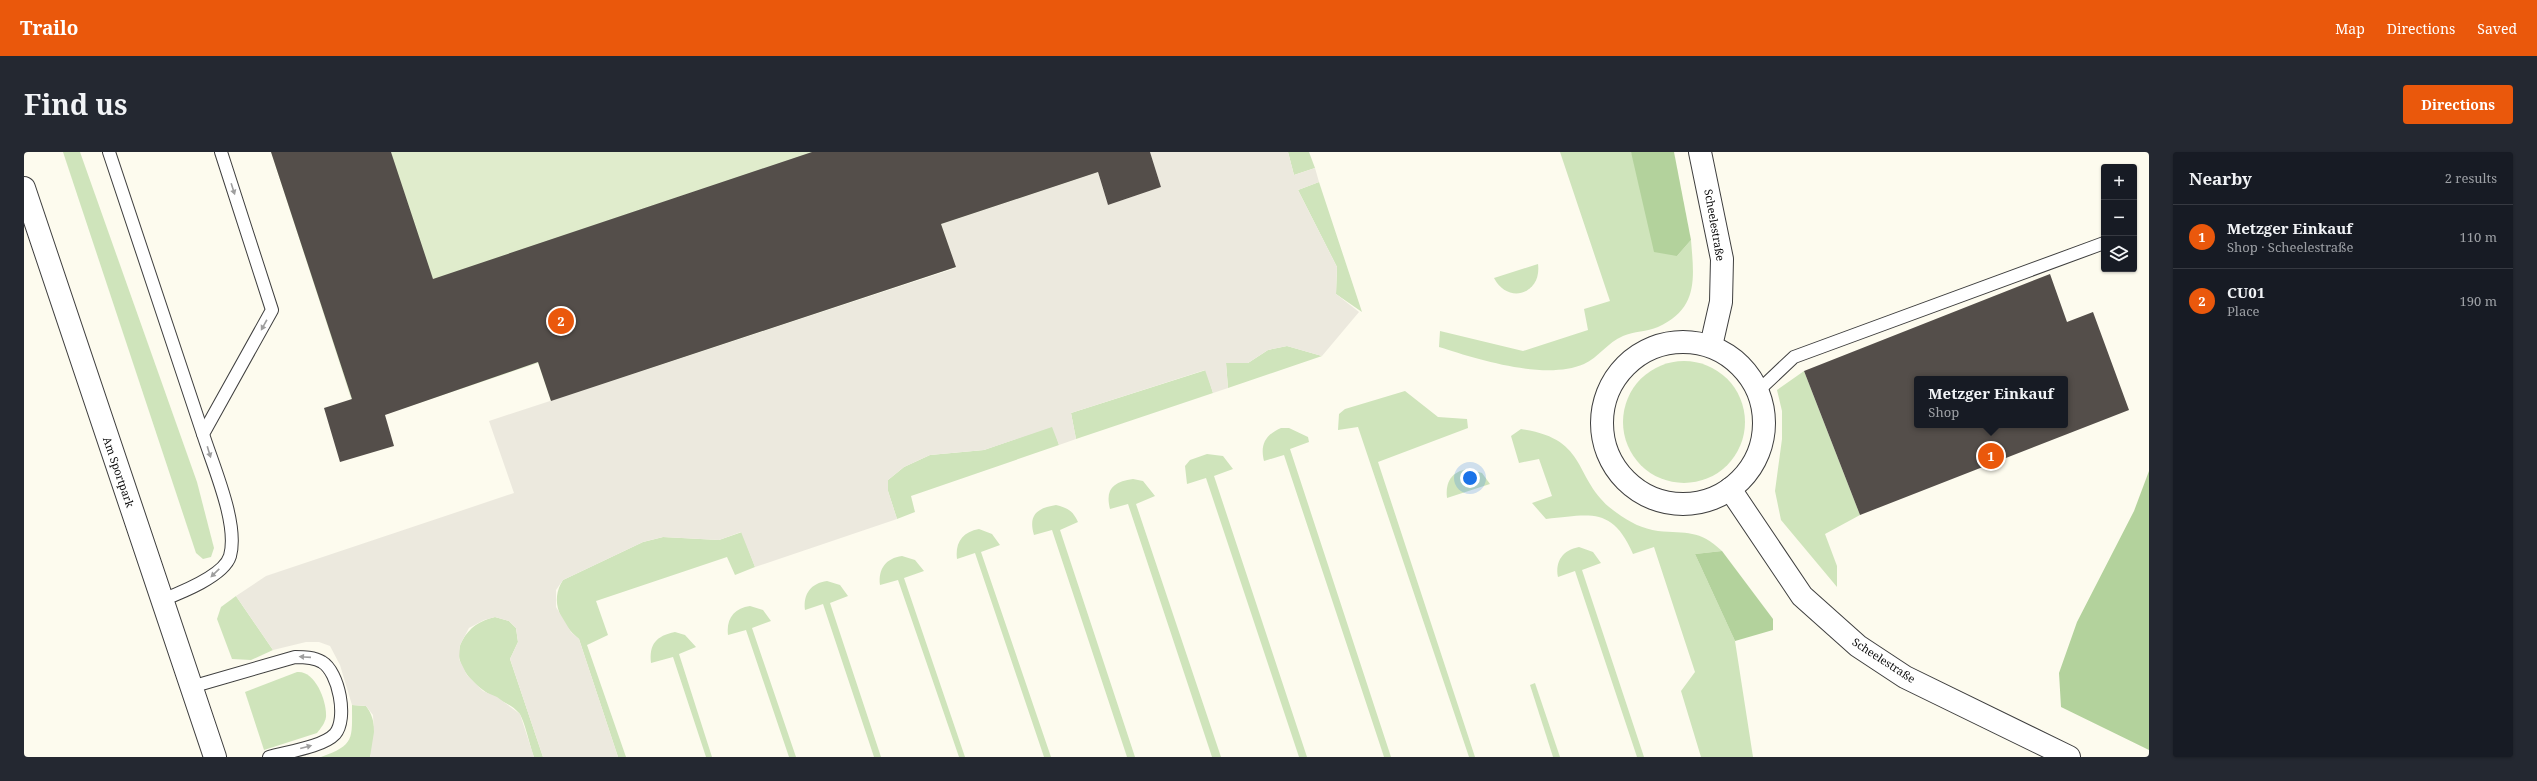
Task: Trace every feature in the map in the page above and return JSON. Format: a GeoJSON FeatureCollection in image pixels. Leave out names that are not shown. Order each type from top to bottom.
{"type":"FeatureCollection","features":[{"type":"Feature","properties":{"kind":"street","name":"Scheelestraße"},"geometry":{"type":"LineString","coordinates":[[1700,152],[1722,259],[1721,302],[1712,346]]}},
{"type":"Feature","properties":{"kind":"street","name":"Am Sportpark"},"geometry":{"type":"LineString","coordinates":[[24,188],[215,757]]}},
{"type":"Feature","properties":{"kind":"street"},"geometry":{"type":"LineString","coordinates":[[1684,341],[1712,346],[1736,362],[1747,372],[1758,391],[1764,418],[1761,445],[1750,470],[1730,489],[1706,501],[1678,504],[1650,498],[1627,482],[1610,460],[1602,433],[1604,405],[1614,379],[1633,359],[1657,346],[1684,341]]}},
{"type":"Feature","properties":{"kind":"street","name":"Scheelestraße"},"geometry":{"type":"LineString","coordinates":[[1730,489],[1802,596],[1858,646],[1905,677],[2069,757]]}},
{"type":"Feature","properties":{"kind":"lane"},"geometry":{"type":"LineString","coordinates":[[109,152],[203,434],[231,531],[230,557],[214,575],[201,584],[162,600]]}},
{"type":"Feature","properties":{"kind":"lane"},"geometry":{"type":"LineString","coordinates":[[203,434],[272,310],[221,152]]}},
{"type":"Feature","properties":{"kind":"lane"},"geometry":{"type":"LineString","coordinates":[[1758,391],[1794,358],[2101,244]]}},
{"type":"Feature","properties":{"kind":"lane"},"geometry":{"type":"LineString","coordinates":[[191,687],[295,657],[310,657],[323,662],[331,671],[343,710],[342,725],[334,735],[323,742],[269,757]]}},
{"type":"Feature","properties":{"kind":"green space"},"geometry":{"type":"Polygon","coordinates":[[[63,152],[80,152],[197,482],[214,548],[211,557],[203,559],[196,553],[63,152]]]}},
{"type":"Feature","properties":{"kind":"green space"},"geometry":{"type":"Polygon","coordinates":[[[271,152],[1115,152],[1120,165],[942,224],[956,267],[551,401],[538,363],[359,423],[271,152]]]}},
{"type":"Feature","properties":{"kind":"green space"},"geometry":{"type":"Polygon","coordinates":[[[1288,152],[1309,152],[1315,168],[1294,175],[1288,152]]]}},
{"type":"Feature","properties":{"kind":"green space"},"geometry":{"type":"Polygon","coordinates":[[[1560,152],[1631,152],[1677,256],[1691,240],[1693,279],[1691,291],[1681,311],[1658,327],[1623,336],[1584,364],[1568,369],[1531,369],[1511,366],[1472,357],[1439,347],[1440,331],[1523,351],[1588,330],[1584,309],[1610,301],[1560,152]]]}},
{"type":"Feature","properties":{"kind":"green space"},"geometry":{"type":"Polygon","coordinates":[[[1631,152],[1674,152],[1691,240],[1677,256],[1654,252],[1631,152]]]}},
{"type":"Feature","properties":{"kind":"green space"},"geometry":{"type":"Polygon","coordinates":[[[1319,182],[1362,312],[1336,294],[1337,267],[1298,190],[1319,182]]]}},
{"type":"Feature","properties":{"kind":"green space"},"geometry":{"type":"Polygon","coordinates":[[[1538,264],[1538,274],[1535,283],[1530,289],[1523,292],[1515,293],[1507,291],[1500,286],[1494,278],[1538,264]]]}},
{"type":"Feature","properties":{"kind":"green space"},"geometry":{"type":"Polygon","coordinates":[[[1287,346],[1322,356],[1228,388],[1226,363],[1248,363],[1268,350],[1287,346]]]}},
{"type":"Feature","properties":{"kind":"green space"},"geometry":{"type":"Polygon","coordinates":[[[1684,361],[1696,362],[1707,366],[1718,371],[1727,379],[1735,388],[1740,399],[1744,410],[1744,434],[1740,445],[1735,456],[1727,465],[1718,473],[1707,478],[1696,482],[1684,483],[1672,482],[1661,478],[1650,473],[1641,465],[1633,456],[1628,445],[1624,434],[1623,422],[1624,410],[1628,399],[1633,388],[1641,379],[1650,371],[1661,366],[1672,362],[1684,361]]]}},
{"type":"Feature","properties":{"kind":"green space"},"geometry":{"type":"Polygon","coordinates":[[[1206,370],[1213,393],[1076,439],[1071,413],[1206,370]]]}},
{"type":"Feature","properties":{"kind":"green space"},"geometry":{"type":"Polygon","coordinates":[[[1804,371],[1860,515],[1825,534],[1837,566],[1837,587],[1781,520],[1775,491],[1782,439],[1782,411],[1777,390],[1804,371]]]}},
{"type":"Feature","properties":{"kind":"green space"},"geometry":{"type":"Polygon","coordinates":[[[1405,391],[1438,417],[1467,419],[1468,428],[1378,462],[1475,757],[1469,757],[1358,427],[1338,430],[1339,414],[1345,409],[1405,391]]]}},
{"type":"Feature","properties":{"kind":"green space"},"geometry":{"type":"Polygon","coordinates":[[[1053,426],[1059,445],[911,496],[915,512],[897,519],[888,491],[888,480],[904,467],[930,455],[984,450],[1053,426]]]}},
{"type":"Feature","properties":{"kind":"green space"},"geometry":{"type":"Polygon","coordinates":[[[1281,428],[1289,428],[1308,437],[1309,442],[1290,449],[1391,757],[1384,757],[1284,455],[1264,461],[1263,445],[1265,441],[1271,434],[1281,428]]]}},
{"type":"Feature","properties":{"kind":"green space"},"geometry":{"type":"Polygon","coordinates":[[[1521,429],[1544,434],[1559,442],[1570,452],[1603,501],[1626,519],[1636,525],[1652,530],[1685,533],[1699,536],[1714,544],[1722,551],[1695,554],[1735,641],[1753,757],[1701,757],[1681,691],[1695,672],[1654,547],[1633,554],[1617,528],[1608,521],[1598,517],[1575,516],[1546,519],[1532,503],[1552,496],[1539,459],[1519,463],[1511,436],[1521,429]]]}},
{"type":"Feature","properties":{"kind":"green space"},"geometry":{"type":"Polygon","coordinates":[[[1207,454],[1223,456],[1233,469],[1214,476],[1307,757],[1299,757],[1206,478],[1187,484],[1185,466],[1190,460],[1207,454]]]}},
{"type":"Feature","properties":{"kind":"green space"},"geometry":{"type":"Polygon","coordinates":[[[1468,469],[1482,473],[1490,484],[1447,498],[1447,487],[1451,478],[1458,472],[1468,469]]]}},
{"type":"Feature","properties":{"kind":"green space"},"geometry":{"type":"Polygon","coordinates":[[[2149,471],[2149,750],[2061,707],[2059,673],[2077,622],[2134,511],[2149,471]]]}},
{"type":"Feature","properties":{"kind":"green space"},"geometry":{"type":"Polygon","coordinates":[[[1133,479],[1143,481],[1155,496],[1136,504],[1221,757],[1212,757],[1128,504],[1110,509],[1109,496],[1112,488],[1120,482],[1133,479]]]}},
{"type":"Feature","properties":{"kind":"green space"},"geometry":{"type":"Polygon","coordinates":[[[1056,505],[1070,510],[1078,522],[1060,530],[1135,757],[1127,757],[1052,530],[1034,535],[1032,528],[1033,518],[1044,508],[1056,505]]]}},
{"type":"Feature","properties":{"kind":"green space"},"geometry":{"type":"Polygon","coordinates":[[[979,529],[992,534],[1000,545],[981,552],[1051,757],[1044,757],[975,553],[957,559],[957,548],[961,539],[973,530],[979,529]]]}},
{"type":"Feature","properties":{"kind":"green space"},"geometry":{"type":"Polygon","coordinates":[[[742,532],[755,567],[735,575],[727,557],[596,601],[608,635],[587,645],[626,757],[618,757],[579,639],[567,626],[559,612],[557,596],[563,580],[643,542],[663,537],[719,540],[742,532]]]}},
{"type":"Feature","properties":{"kind":"green space"},"geometry":{"type":"Polygon","coordinates":[[[1579,547],[1593,552],[1601,563],[1582,570],[1644,757],[1637,757],[1575,571],[1558,577],[1557,571],[1561,557],[1573,548],[1579,547]]]}},
{"type":"Feature","properties":{"kind":"green space"},"geometry":{"type":"Polygon","coordinates":[[[1722,551],[1773,619],[1773,630],[1735,641],[1695,554],[1722,551]]]}},
{"type":"Feature","properties":{"kind":"green space"},"geometry":{"type":"Polygon","coordinates":[[[902,556],[915,560],[924,571],[904,578],[965,757],[959,757],[898,580],[880,585],[880,574],[884,565],[896,557],[902,556]]]}},
{"type":"Feature","properties":{"kind":"green space"},"geometry":{"type":"Polygon","coordinates":[[[827,581],[840,585],[848,596],[830,603],[881,757],[874,757],[823,604],[805,610],[805,599],[809,590],[821,582],[827,581]]]}},
{"type":"Feature","properties":{"kind":"green space"},"geometry":{"type":"Polygon","coordinates":[[[236,596],[273,650],[251,660],[232,659],[217,619],[221,607],[236,596]]]}},
{"type":"Feature","properties":{"kind":"green space"},"geometry":{"type":"Polygon","coordinates":[[[750,606],[763,610],[771,621],[752,628],[796,757],[789,757],[746,630],[728,635],[728,624],[732,615],[744,607],[750,606]]]}},
{"type":"Feature","properties":{"kind":"green space"},"geometry":{"type":"Polygon","coordinates":[[[495,617],[509,621],[516,628],[518,642],[510,659],[543,757],[534,757],[519,713],[511,706],[477,686],[467,675],[460,662],[459,648],[468,632],[484,620],[495,617]]]}},
{"type":"Feature","properties":{"kind":"green space"},"geometry":{"type":"Polygon","coordinates":[[[675,632],[685,635],[696,647],[679,654],[712,757],[706,757],[673,657],[651,663],[651,651],[655,642],[663,636],[675,632]]]}},
{"type":"Feature","properties":{"kind":"green space"},"geometry":{"type":"Polygon","coordinates":[[[297,672],[309,676],[319,688],[326,710],[325,721],[317,733],[264,750],[245,692],[297,672]]]}},
{"type":"Feature","properties":{"kind":"green space"},"geometry":{"type":"Polygon","coordinates":[[[1535,683],[1560,757],[1553,757],[1530,685],[1535,683]]]}},
{"type":"Feature","properties":{"kind":"green space"},"geometry":{"type":"Polygon","coordinates":[[[352,705],[366,706],[370,712],[374,724],[374,738],[370,757],[321,757],[340,749],[349,739],[352,726],[352,705]]]}},
{"type":"Feature","properties":{"kind":"shaded area"},"geometry":{"type":"Polygon","coordinates":[[[1150,152],[1288,152],[1294,175],[1315,168],[1319,182],[1298,190],[1337,267],[1336,294],[1359,312],[1322,356],[1287,346],[1268,350],[1248,363],[1226,363],[1228,388],[1213,393],[1205,370],[1071,413],[1076,439],[1059,445],[1052,427],[984,450],[930,455],[904,467],[888,480],[888,491],[897,519],[755,567],[741,532],[719,540],[663,537],[643,542],[563,580],[556,590],[556,607],[571,632],[579,639],[618,757],[543,757],[510,659],[518,642],[516,628],[509,621],[495,617],[484,620],[469,628],[460,645],[459,659],[467,675],[483,691],[497,697],[520,714],[534,757],[370,757],[374,732],[373,715],[366,706],[352,705],[340,665],[330,646],[319,642],[306,642],[273,650],[236,596],[266,576],[514,493],[489,421],[956,268],[941,224],[1098,172],[1108,205],[1161,187],[1150,152]]]}},
{"type":"Feature","properties":{"kind":"building"},"geometry":{"type":"Polygon","coordinates":[[[271,152],[391,152],[433,279],[812,152],[1150,152],[1161,187],[1108,205],[1098,172],[941,224],[956,267],[551,401],[538,362],[385,415],[394,446],[340,462],[324,408],[352,399],[271,152]]]}},
{"type":"Feature","properties":{"kind":"building"},"geometry":{"type":"Polygon","coordinates":[[[2050,274],[2067,322],[2093,312],[2129,410],[1860,515],[1804,371],[2050,274]]]}},
{"type":"Feature","properties":{"kind":"place","name":"CU01"},"geometry":{"type":"Point","coordinates":[561,321]}},
{"type":"Feature","properties":{"kind":"place","name":"Metzger Einkauf"},"geometry":{"type":"Point","coordinates":[1991,456]}}]}
